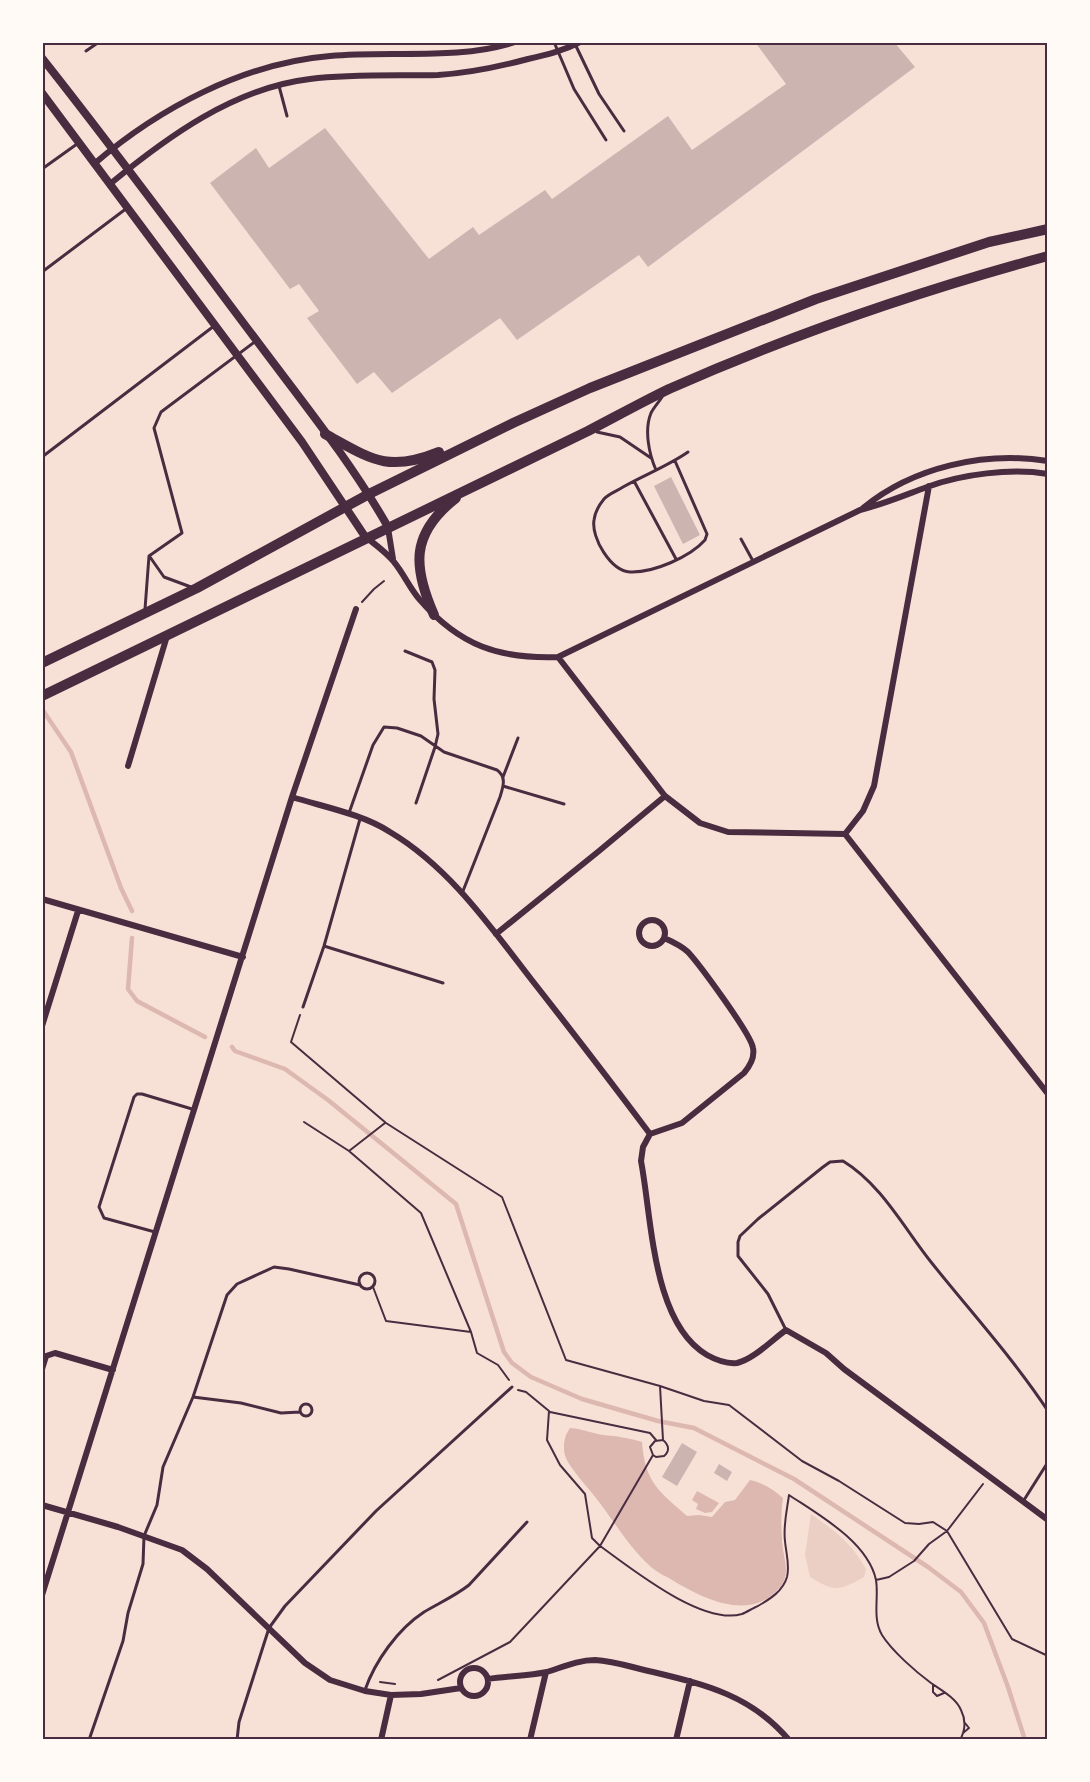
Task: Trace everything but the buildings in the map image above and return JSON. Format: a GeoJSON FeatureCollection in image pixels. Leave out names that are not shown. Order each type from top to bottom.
{"type":"FeatureCollection","features":[{"type":"Feature","properties":{"kind":"main road"},"geometry":{"type":"LineString","coordinates":[[42,663],[197,588],[369,494],[590,388],[816,299],[989,242],[1048,229]]}},
{"type":"Feature","properties":{"kind":"main road"},"geometry":{"type":"LineString","coordinates":[[47,693],[588,431],[667,390],[831,324],[997,270],[1048,256]]}},
{"type":"Feature","properties":{"kind":"main road"},"geometry":{"type":"LineString","coordinates":[[325,434],[371,459],[401,464],[426,457],[513,423]]}},
{"type":"Feature","properties":{"kind":"main road"},"geometry":{"type":"LineString","coordinates":[[434,615],[422,587],[418,561],[420,548],[423,537],[438,516],[448,504],[468,489]]}},
{"type":"Feature","properties":{"kind":"street"},"geometry":{"type":"LineString","coordinates":[[94,164],[113,148],[196,95],[256,70],[330,56],[454,52],[500,47],[515,42]]}},
{"type":"Feature","properties":{"kind":"street"},"geometry":{"type":"LineString","coordinates":[[110,184],[167,140],[212,113],[242,98],[279,86],[308,79],[359,75],[438,75],[489,69],[558,52],[577,43]]}},
{"type":"Feature","properties":{"kind":"street"},"geometry":{"type":"LineString","coordinates":[[42,58],[113,148],[369,494],[388,527],[393,560]]}},
{"type":"Feature","properties":{"kind":"street"},"geometry":{"type":"LineString","coordinates":[[42,93],[302,442],[366,538],[393,560],[418,598],[434,615],[449,628],[483,649],[514,656],[558,657],[861,510],[886,504],[929,486],[962,478],[1009,471],[1048,474]]}},
{"type":"Feature","properties":{"kind":"street"},"geometry":{"type":"LineString","coordinates":[[861,510],[880,494],[917,476],[944,467],[1001,459],[1048,461]]}},
{"type":"Feature","properties":{"kind":"street"},"geometry":{"type":"LineString","coordinates":[[844,834],[863,811],[874,786],[929,486]]}},
{"type":"Feature","properties":{"kind":"street"},"geometry":{"type":"LineString","coordinates":[[42,1595],[292,797],[356,609]]}},
{"type":"Feature","properties":{"kind":"street"},"geometry":{"type":"LineString","coordinates":[[128,766],[167,636]]}},
{"type":"Feature","properties":{"kind":"street"},"geometry":{"type":"LineString","coordinates":[[558,657],[665,796],[700,823],[728,832],[844,834]]}},
{"type":"Feature","properties":{"kind":"street"},"geometry":{"type":"LineString","coordinates":[[496,934],[665,796]]}},
{"type":"Feature","properties":{"kind":"street"},"geometry":{"type":"LineString","coordinates":[[292,797],[389,831],[418,852],[462,893],[650,1134]]}},
{"type":"Feature","properties":{"kind":"street"},"geometry":{"type":"LineString","coordinates":[[844,834],[1048,1095]]}},
{"type":"Feature","properties":{"kind":"street"},"geometry":{"type":"LineString","coordinates":[[42,899],[243,957]]}},
{"type":"Feature","properties":{"kind":"street"},"geometry":{"type":"LineString","coordinates":[[42,1026],[78,911]]}},
{"type":"Feature","properties":{"kind":"street"},"geometry":{"type":"LineString","coordinates":[[656,920],[664,929],[664,938],[654,946],[645,945],[639,939],[638,930],[643,922],[656,920]]}},
{"type":"Feature","properties":{"kind":"street"},"geometry":{"type":"LineString","coordinates":[[664,938],[676,943],[690,955],[742,1025],[751,1040],[753,1057],[744,1073],[682,1123],[650,1134],[643,1147],[641,1161],[660,1279],[668,1306],[679,1327],[704,1353],[726,1363],[749,1358],[786,1330],[826,1353],[1048,1520]]}},
{"type":"Feature","properties":{"kind":"street"},"geometry":{"type":"LineString","coordinates":[[42,1369],[46,1356],[55,1353],[113,1370]]}},
{"type":"Feature","properties":{"kind":"street"},"geometry":{"type":"LineString","coordinates":[[42,1505],[182,1550],[207,1569],[315,1672],[339,1684],[391,1695],[421,1694],[461,1688]]}},
{"type":"Feature","properties":{"kind":"street"},"geometry":{"type":"LineString","coordinates":[[488,1679],[546,1672],[564,1665],[593,1660],[610,1662],[717,1689],[742,1700],[764,1714],[789,1740]]}},
{"type":"Feature","properties":{"kind":"street"},"geometry":{"type":"LineString","coordinates":[[469,1669],[481,1670],[488,1679],[486,1690],[476,1696],[465,1694],[461,1688],[461,1676],[469,1669]]}},
{"type":"Feature","properties":{"kind":"street"},"geometry":{"type":"LineString","coordinates":[[530,1740],[546,1672]]}},
{"type":"Feature","properties":{"kind":"street"},"geometry":{"type":"LineString","coordinates":[[676,1740],[690,1681]]}},
{"type":"Feature","properties":{"kind":"street"},"geometry":{"type":"LineString","coordinates":[[381,1740],[391,1695]]}},
{"type":"Feature","properties":{"kind":"lane"},"geometry":{"type":"LineString","coordinates":[[86,51],[99,42]]}},
{"type":"Feature","properties":{"kind":"lane"},"geometry":{"type":"LineString","coordinates":[[554,42],[573,89],[606,140]]}},
{"type":"Feature","properties":{"kind":"lane"},"geometry":{"type":"LineString","coordinates":[[577,43],[599,94],[624,131]]}},
{"type":"Feature","properties":{"kind":"lane"},"geometry":{"type":"LineString","coordinates":[[279,86],[286,116]]}},
{"type":"Feature","properties":{"kind":"lane"},"geometry":{"type":"LineString","coordinates":[[42,169],[78,143]]}},
{"type":"Feature","properties":{"kind":"lane"},"geometry":{"type":"LineString","coordinates":[[42,272],[127,208]]}},
{"type":"Feature","properties":{"kind":"lane"},"geometry":{"type":"LineString","coordinates":[[42,457],[215,325]]}},
{"type":"Feature","properties":{"kind":"lane"},"geometry":{"type":"LineString","coordinates":[[145,614],[149,556],[182,533],[154,428],[162,412],[256,341]]}},
{"type":"Feature","properties":{"kind":"lane"},"geometry":{"type":"LineString","coordinates":[[656,470],[651,458],[648,424],[652,411],[667,390]]}},
{"type":"Feature","properties":{"kind":"lane"},"geometry":{"type":"LineString","coordinates":[[588,431],[606,432],[620,437],[651,458]]}},
{"type":"Feature","properties":{"kind":"lane"},"geometry":{"type":"LineString","coordinates":[[675,461],[707,534],[705,540],[700,546],[660,567],[629,572],[614,566],[608,560],[598,541],[593,522],[596,511],[605,497],[688,452]]}},
{"type":"Feature","properties":{"kind":"lane"},"geometry":{"type":"LineString","coordinates":[[634,481],[676,559]]}},
{"type":"Feature","properties":{"kind":"lane"},"geometry":{"type":"LineString","coordinates":[[741,539],[753,562]]}},
{"type":"Feature","properties":{"kind":"lane"},"geometry":{"type":"LineString","coordinates":[[149,556],[164,577],[197,588]]}},
{"type":"Feature","properties":{"kind":"lane"},"geometry":{"type":"LineString","coordinates":[[405,651],[428,659],[434,666],[434,699],[438,728],[435,747],[416,803]]}},
{"type":"Feature","properties":{"kind":"lane"},"geometry":{"type":"LineString","coordinates":[[348,815],[373,744],[382,728],[388,726],[424,737],[435,747],[448,754],[497,770],[503,777]]}},
{"type":"Feature","properties":{"kind":"lane"},"geometry":{"type":"LineString","coordinates":[[462,893],[503,786],[503,777],[518,738]]}},
{"type":"Feature","properties":{"kind":"lane"},"geometry":{"type":"LineString","coordinates":[[503,786],[564,804]]}},
{"type":"Feature","properties":{"kind":"lane"},"geometry":{"type":"LineString","coordinates":[[303,1007],[324,946],[360,819]]}},
{"type":"Feature","properties":{"kind":"lane"},"geometry":{"type":"LineString","coordinates":[[324,946],[443,983]]}},
{"type":"Feature","properties":{"kind":"lane"},"geometry":{"type":"LineString","coordinates":[[157,1233],[104,1218],[99,1207],[134,1097],[142,1094],[194,1110]]}},
{"type":"Feature","properties":{"kind":"lane"},"geometry":{"type":"LineString","coordinates":[[786,1330],[768,1294],[738,1256],[740,1236],[823,1167],[830,1162],[843,1161],[879,1194],[1048,1411]]}},
{"type":"Feature","properties":{"kind":"lane"},"geometry":{"type":"LineString","coordinates":[[89,1740],[123,1641],[128,1613],[143,1564],[144,1536],[157,1506],[163,1467],[193,1397],[224,1300],[237,1284],[265,1270],[281,1267],[360,1285],[368,1289],[373,1287],[374,1277],[366,1273],[362,1275],[360,1285]]}},
{"type":"Feature","properties":{"kind":"lane"},"geometry":{"type":"LineString","coordinates":[[237,1740],[239,1722],[269,1628],[285,1606],[376,1511],[512,1387]]}},
{"type":"Feature","properties":{"kind":"lane"},"geometry":{"type":"LineString","coordinates":[[193,1397],[235,1402],[281,1413],[300,1412]]}},
{"type":"Feature","properties":{"kind":"lane"},"geometry":{"type":"LineString","coordinates":[[1023,1502],[1048,1462]]}},
{"type":"Feature","properties":{"kind":"lane"},"geometry":{"type":"LineString","coordinates":[[364,1691],[368,1680],[390,1645],[406,1628],[422,1614],[469,1585],[527,1522]]}},
{"type":"Feature","properties":{"kind":"path"},"geometry":{"type":"LineString","coordinates":[[356,609],[384,581]]}},
{"type":"Feature","properties":{"kind":"path"},"geometry":{"type":"LineString","coordinates":[[303,1007],[291,1042],[386,1123],[502,1197],[566,1360],[660,1386],[704,1401],[729,1405],[802,1461],[839,1481],[905,1523],[933,1522],[947,1531],[1012,1639],[1048,1656]]}},
{"type":"Feature","properties":{"kind":"path"},"geometry":{"type":"LineString","coordinates":[[304,1122],[349,1151],[422,1213],[471,1332],[477,1353],[498,1365],[506,1374],[512,1387],[526,1392],[549,1411],[547,1440],[560,1465],[585,1494],[592,1538],[600,1546],[678,1600],[718,1614],[741,1615],[766,1601],[783,1587],[788,1563],[785,1541],[789,1495],[832,1524],[855,1545],[870,1565],[876,1580],[877,1622],[882,1635],[903,1659],[933,1685],[943,1689],[944,1693],[958,1705],[969,1728],[963,1732]]}},
{"type":"Feature","properties":{"kind":"path"},"geometry":{"type":"LineString","coordinates":[[349,1151],[386,1123]]}},
{"type":"Feature","properties":{"kind":"path"},"geometry":{"type":"LineString","coordinates":[[373,1287],[386,1321],[471,1332]]}},
{"type":"Feature","properties":{"kind":"path"},"geometry":{"type":"LineString","coordinates":[[652,1455],[660,1458],[667,1454],[668,1446],[663,1440],[660,1386]]}},
{"type":"Feature","properties":{"kind":"path"},"geometry":{"type":"LineString","coordinates":[[550,1412],[650,1433],[657,1440],[663,1440]]}},
{"type":"Feature","properties":{"kind":"path"},"geometry":{"type":"LineString","coordinates":[[434,1682],[510,1642],[600,1546],[652,1455],[650,1447],[657,1440]]}},
{"type":"Feature","properties":{"kind":"path"},"geometry":{"type":"LineString","coordinates":[[876,1580],[889,1577],[914,1561],[929,1544],[947,1531],[988,1477]]}},
{"type":"Feature","properties":{"kind":"path"},"geometry":{"type":"LineString","coordinates":[[368,1680],[402,1684]]}},
{"type":"Feature","properties":{"kind":"path"},"geometry":{"type":"LineString","coordinates":[[933,1685],[933,1692],[936,1696],[944,1693]]}},
{"type":"Feature","properties":{"kind":"path"},"geometry":{"type":"LineString","coordinates":[[960,1740],[965,1723]]}},
{"type":"Feature","properties":{"kind":"shaded area"},"geometry":{"type":"Polygon","coordinates":[[[570,1428],[642,1442],[650,1477],[661,1492],[687,1516],[712,1517],[725,1502],[735,1500],[750,1480],[775,1492],[783,1498],[781,1529],[786,1564],[784,1582],[769,1597],[756,1603],[730,1604],[702,1596],[653,1568],[628,1542],[568,1462],[564,1446],[570,1428]]]}},
{"type":"Feature","properties":{"kind":"shaded area"},"geometry":{"type":"Polygon","coordinates":[[[697,1491],[719,1503],[712,1512],[705,1513],[696,1509],[698,1504],[692,1500],[697,1491]]]}},
{"type":"Feature","properties":{"kind":"shaded area"},"geometry":{"type":"Polygon","coordinates":[[[811,1514],[849,1544],[866,1569],[864,1577],[837,1588],[810,1577],[805,1555],[811,1514]]]}},
{"type":"Feature","properties":{"kind":"waterway"},"geometry":{"type":"LineString","coordinates":[[42,709],[71,752],[121,888],[132,911]]}},
{"type":"Feature","properties":{"kind":"waterway"},"geometry":{"type":"LineString","coordinates":[[132,938],[128,989],[137,1001],[205,1037]]}},
{"type":"Feature","properties":{"kind":"waterway"},"geometry":{"type":"LineString","coordinates":[[232,1047],[235,1051],[285,1069],[328,1100],[456,1204],[504,1352],[512,1363],[531,1377],[582,1399],[658,1421],[694,1428],[794,1479],[928,1567],[961,1592],[984,1623],[1025,1740]]}}]}
